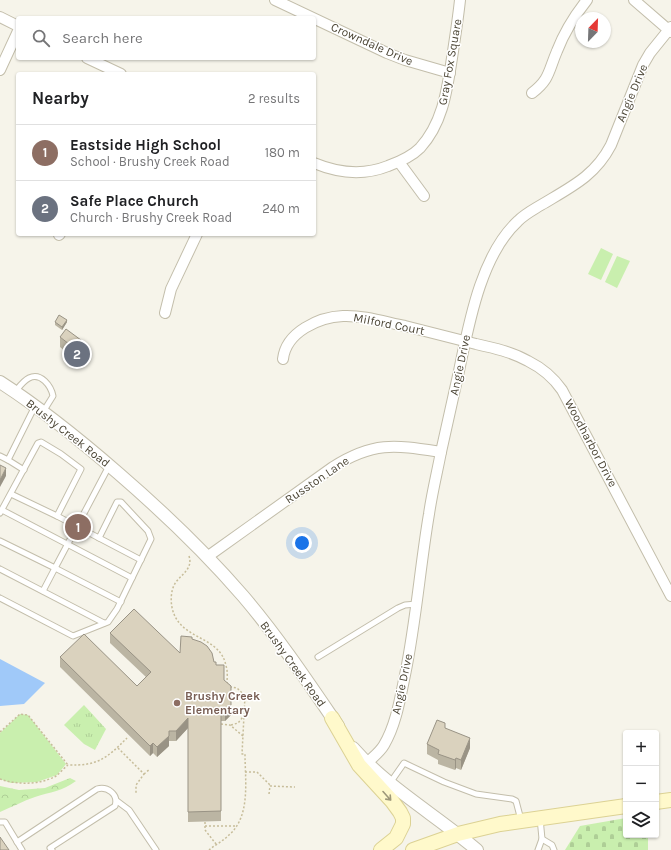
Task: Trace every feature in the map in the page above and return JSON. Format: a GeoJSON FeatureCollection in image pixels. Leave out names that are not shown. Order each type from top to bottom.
{"type":"FeatureCollection","features":[{"type":"Feature","properties":{"kind":"main road"},"geometry":{"type":"LineString","coordinates":[[332,718],[359,765],[392,801],[403,818],[402,828],[396,838],[381,850]]}},
{"type":"Feature","properties":{"kind":"main road"},"geometry":{"type":"LineString","coordinates":[[659,802],[671,800]]}},
{"type":"Feature","properties":{"kind":"main road"},"geometry":{"type":"LineString","coordinates":[[414,850],[458,834],[500,824],[623,806]]}},
{"type":"Feature","properties":{"kind":"street","name":"Crowndale Drive"},"geometry":{"type":"LineString","coordinates":[[275,0],[309,16]]}},
{"type":"Feature","properties":{"kind":"street","name":"Gray Fox Square"},"geometry":{"type":"LineString","coordinates":[[316,164],[340,172],[355,173],[380,170],[399,162],[419,148],[434,127],[446,99],[460,0]]}},
{"type":"Feature","properties":{"kind":"street"},"geometry":{"type":"LineString","coordinates":[[532,94],[543,85],[547,79],[566,31],[587,0]]}},
{"type":"Feature","properties":{"kind":"street"},"geometry":{"type":"LineString","coordinates":[[634,0],[670,30]]}},
{"type":"Feature","properties":{"kind":"street"},"geometry":{"type":"LineString","coordinates":[[0,17],[16,25]]}},
{"type":"Feature","properties":{"kind":"street","name":"Crowndale Drive"},"geometry":{"type":"LineString","coordinates":[[316,20],[386,53],[450,73]]}},
{"type":"Feature","properties":{"kind":"street","name":"Angie Drive"},"geometry":{"type":"LineString","coordinates":[[367,762],[384,746],[394,721],[408,658],[429,514],[441,452],[465,341],[478,292],[494,255],[512,227],[527,214],[588,176],[598,166],[611,145],[643,65],[650,53],[670,30]]}},
{"type":"Feature","properties":{"kind":"street"},"geometry":{"type":"LineString","coordinates":[[0,70],[16,35]]}},
{"type":"Feature","properties":{"kind":"street"},"geometry":{"type":"LineString","coordinates":[[91,60],[117,72]]}},
{"type":"Feature","properties":{"kind":"street"},"geometry":{"type":"LineString","coordinates":[[399,162],[424,196]]}},
{"type":"Feature","properties":{"kind":"street"},"geometry":{"type":"LineString","coordinates":[[165,313],[171,289],[196,236]]}},
{"type":"Feature","properties":{"kind":"street","name":"Milford Court"},"geometry":{"type":"LineString","coordinates":[[284,359],[290,342],[306,327],[319,320],[341,316],[358,316],[465,341]]}},
{"type":"Feature","properties":{"kind":"street","name":"Woodharbor Drive"},"geometry":{"type":"LineString","coordinates":[[465,341],[517,356],[538,366],[555,381],[575,412],[671,596]]}},
{"type":"Feature","properties":{"kind":"street","name":"Brushy Creek Road"},"geometry":{"type":"LineString","coordinates":[[0,382],[39,409],[86,445],[151,502],[207,557],[244,597],[302,673],[354,748],[390,783],[458,834],[476,850]]}},
{"type":"Feature","properties":{"kind":"street","name":"Russton Lane"},"geometry":{"type":"LineString","coordinates":[[207,557],[333,468],[353,456],[372,449],[392,446],[441,452]]}},
{"type":"Feature","properties":{"kind":"lane"},"geometry":{"type":"LineString","coordinates":[[8,460],[39,409],[53,396],[52,388],[47,382],[38,377],[30,377],[23,382],[15,392]]}},
{"type":"Feature","properties":{"kind":"lane"},"geometry":{"type":"LineString","coordinates":[[56,516],[81,469],[61,454],[41,442],[38,443],[1,512],[132,578]]}},
{"type":"Feature","properties":{"kind":"lane"},"geometry":{"type":"LineString","coordinates":[[0,456],[24,470]]}},
{"type":"Feature","properties":{"kind":"lane"},"geometry":{"type":"LineString","coordinates":[[43,591],[109,466]]}},
{"type":"Feature","properties":{"kind":"lane"},"geometry":{"type":"LineString","coordinates":[[11,494],[141,560]]}},
{"type":"Feature","properties":{"kind":"lane"},"geometry":{"type":"LineString","coordinates":[[0,598],[73,636],[108,622],[120,602],[151,539],[148,531],[121,502],[117,502],[99,538]]}},
{"type":"Feature","properties":{"kind":"lane"},"geometry":{"type":"LineString","coordinates":[[0,541],[120,602]]}},
{"type":"Feature","properties":{"kind":"lane"},"geometry":{"type":"LineString","coordinates":[[0,569],[104,623]]}},
{"type":"Feature","properties":{"kind":"lane"},"geometry":{"type":"LineString","coordinates":[[318,657],[398,608],[405,605],[417,604]]}},
{"type":"Feature","properties":{"kind":"lane"},"geometry":{"type":"LineString","coordinates":[[390,783],[404,763],[438,779],[476,794],[512,798],[516,801],[521,821]]}},
{"type":"Feature","properties":{"kind":"lane"},"geometry":{"type":"LineString","coordinates":[[17,842],[102,787],[110,790],[116,797],[117,801],[129,810],[156,850]]}},
{"type":"Feature","properties":{"kind":"lane"},"geometry":{"type":"LineString","coordinates":[[50,849],[115,806],[117,801]]}},
{"type":"Feature","properties":{"kind":"lane"},"geometry":{"type":"LineString","coordinates":[[538,850],[542,839],[540,818]]}},
{"type":"Feature","properties":{"kind":"lane"},"geometry":{"type":"LineString","coordinates":[[0,822],[5,822],[22,850]]}},
{"type":"Feature","properties":{"kind":"lane"},"geometry":{"type":"LineString","coordinates":[[542,839],[552,845],[554,850]]}},
{"type":"Feature","properties":{"kind":"path"},"geometry":{"type":"LineString","coordinates":[[189,556],[190,563],[188,570],[173,587],[172,605],[174,615],[190,633],[212,644],[220,651],[227,667],[227,686],[237,688],[246,696],[242,754],[245,754],[244,806],[237,826],[230,835],[209,850]]}},
{"type":"Feature","properties":{"kind":"path"},"geometry":{"type":"LineString","coordinates":[[0,732],[20,714],[28,715],[68,765]]}},
{"type":"Feature","properties":{"kind":"path"},"geometry":{"type":"LineString","coordinates":[[221,724],[231,725],[238,723],[244,715]]}},
{"type":"Feature","properties":{"kind":"path"},"geometry":{"type":"LineString","coordinates":[[231,725],[243,737]]}},
{"type":"Feature","properties":{"kind":"path"},"geometry":{"type":"LineString","coordinates":[[0,779],[11,783],[36,782],[56,776],[68,765],[83,765],[99,761],[127,738]]}},
{"type":"Feature","properties":{"kind":"path"},"geometry":{"type":"LineString","coordinates":[[117,747],[144,774]]}},
{"type":"Feature","properties":{"kind":"path"},"geometry":{"type":"LineString","coordinates":[[136,793],[136,785],[144,774],[150,769]]}},
{"type":"Feature","properties":{"kind":"path"},"geometry":{"type":"LineString","coordinates":[[245,772],[257,772],[271,786],[295,787]]}},
{"type":"Feature","properties":{"kind":"path"},"geometry":{"type":"LineString","coordinates":[[269,794],[271,786]]}},
{"type":"Feature","properties":{"kind":"path"},"geometry":{"type":"LineString","coordinates":[[205,822],[205,830],[216,845]]}},
{"type":"Feature","properties":{"kind":"path"},"geometry":{"type":"LineString","coordinates":[[205,826],[237,826]]}},
{"type":"Feature","properties":{"kind":"green space"},"geometry":{"type":"Polygon","coordinates":[[[601,248],[613,254],[601,280],[588,274],[601,248]]]}},
{"type":"Feature","properties":{"kind":"green space"},"geometry":{"type":"Polygon","coordinates":[[[617,256],[630,261],[617,288],[605,282],[617,256]]]}},
{"type":"Feature","properties":{"kind":"green space"},"geometry":{"type":"Polygon","coordinates":[[[84,705],[106,729],[95,750],[84,744],[64,725],[84,705]]]}},
{"type":"Feature","properties":{"kind":"green space"},"geometry":{"type":"Polygon","coordinates":[[[20,714],[28,715],[66,764],[57,775],[37,782],[11,783],[0,779],[0,733],[20,714]]]}},
{"type":"Feature","properties":{"kind":"green space"},"geometry":{"type":"Polygon","coordinates":[[[70,778],[76,781],[61,789],[31,799],[0,812],[0,786],[19,790],[45,788],[70,778]]]}},
{"type":"Feature","properties":{"kind":"green space"},"geometry":{"type":"Polygon","coordinates":[[[623,819],[623,838],[648,838],[648,850],[565,850],[580,826],[623,819]]]}},
{"type":"Feature","properties":{"kind":"water"},"geometry":{"type":"Polygon","coordinates":[[[0,659],[45,683],[24,704],[0,706],[0,659]]]}},
{"type":"Feature","properties":{"kind":"building"},"geometry":{"type":"Polygon","coordinates":[[[59,315],[67,320],[62,327],[55,322],[59,315]]]}},
{"type":"Feature","properties":{"kind":"building"},"geometry":{"type":"Polygon","coordinates":[[[66,329],[85,343],[72,358],[65,352],[69,344],[60,337],[66,329]]]}},
{"type":"Feature","properties":{"kind":"building"},"geometry":{"type":"Polygon","coordinates":[[[0,465],[6,468],[0,480],[0,465]]]}},
{"type":"Feature","properties":{"kind":"building"},"geometry":{"type":"Polygon","coordinates":[[[134,609],[180,653],[181,636],[192,637],[192,639],[207,646],[212,653],[216,665],[224,665],[224,680],[231,686],[231,705],[225,711],[221,711],[221,811],[188,812],[188,718],[176,731],[169,731],[169,736],[157,747],[153,743],[150,746],[60,657],[84,634],[137,686],[151,672],[110,633],[134,609]]]}},
{"type":"Feature","properties":{"kind":"building"},"geometry":{"type":"Polygon","coordinates":[[[437,720],[445,723],[445,728],[470,738],[461,760],[456,758],[455,760],[438,754],[439,750],[427,744],[437,720]]]}},
{"type":"Feature","properties":{"kind":"building"},"geometry":{"type":"Polygon","coordinates":[[[0,837],[9,850],[0,850],[0,837]]]}},
{"type":"Feature","properties":{"kind":"place","name":"Safe Place Church"},"geometry":{"type":"Point","coordinates":[77,354]}},
{"type":"Feature","properties":{"kind":"place","name":"Eastside High School"},"geometry":{"type":"Point","coordinates":[78,527]}},
{"type":"Feature","properties":{"kind":"place","name":"Brushy Creek Elementary"},"geometry":{"type":"Point","coordinates":[177,703]}}]}
